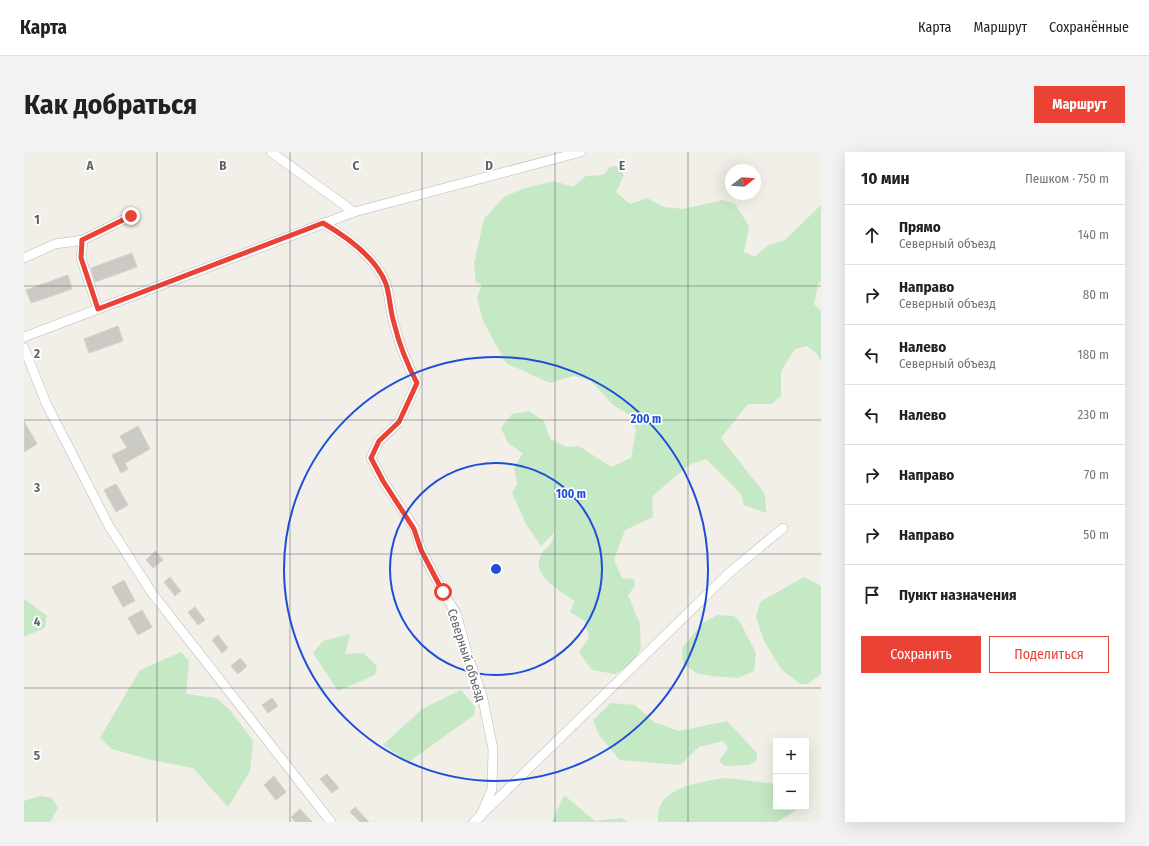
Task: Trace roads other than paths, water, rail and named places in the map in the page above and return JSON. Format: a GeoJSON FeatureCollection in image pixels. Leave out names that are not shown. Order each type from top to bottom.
{"type":"FeatureCollection","features":[{"type":"Feature","properties":{"kind":"street"},"geometry":{"type":"LineString","coordinates":[[271,152],[354,212]]}},
{"type":"Feature","properties":{"kind":"street"},"geometry":{"type":"LineString","coordinates":[[24,337],[354,212],[581,152]]}},
{"type":"Feature","properties":{"kind":"street"},"geometry":{"type":"LineString","coordinates":[[24,258],[55,244],[82,240],[131,216]]}},
{"type":"Feature","properties":{"kind":"street","name":"Северный объезд"},"geometry":{"type":"LineString","coordinates":[[323,223],[348,238],[370,259],[386,284],[394,323],[405,360],[417,383],[399,422],[379,441],[371,458],[383,481],[414,529],[421,550],[456,613],[468,656],[482,695],[493,748],[492,789],[477,819]]}},
{"type":"Feature","properties":{"kind":"street"},"geometry":{"type":"LineString","coordinates":[[82,240],[81,258],[98,309]]}},
{"type":"Feature","properties":{"kind":"street"},"geometry":{"type":"LineString","coordinates":[[24,348],[46,403],[109,526],[152,592],[331,822]]}},
{"type":"Feature","properties":{"kind":"street"},"geometry":{"type":"LineString","coordinates":[[477,819],[729,573],[783,528]]}}]}
